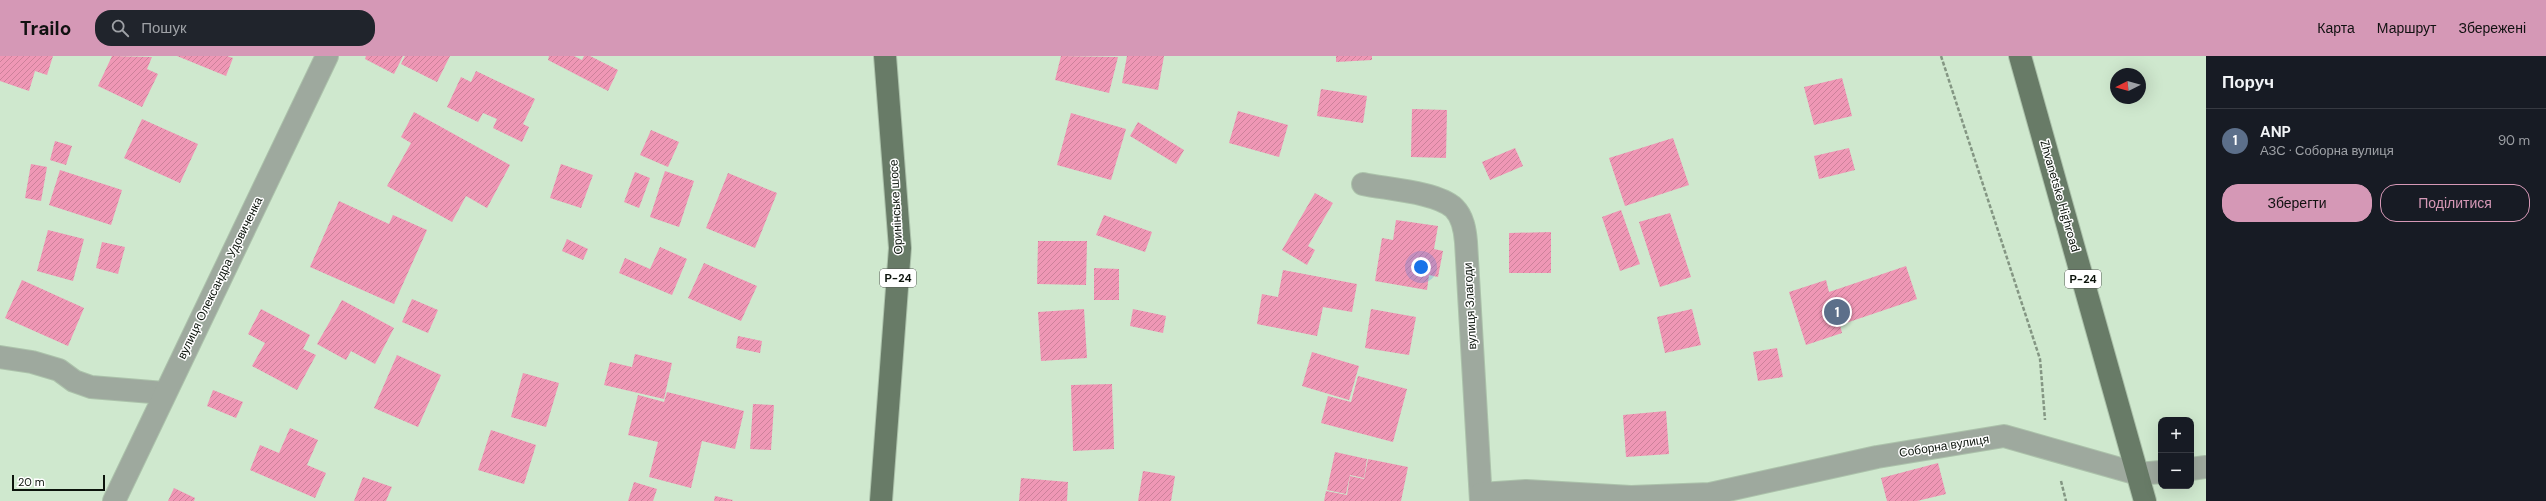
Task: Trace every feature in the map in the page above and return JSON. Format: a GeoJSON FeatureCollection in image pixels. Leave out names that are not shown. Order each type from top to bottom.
{"type":"FeatureCollection","features":[{"type":"Feature","properties":{"kind":"main road","name":"Оринінське шосе"},"geometry":{"type":"LineString","coordinates":[[881,501],[900,248],[885,56]]}},
{"type":"Feature","properties":{"kind":"main road","name":"Zhvanetske Highroad"},"geometry":{"type":"LineString","coordinates":[[2020,56],[2145,501]]}},
{"type":"Feature","properties":{"kind":"street","name":"вулиця Олександра Удовиченка"},"geometry":{"type":"LineString","coordinates":[[114,501],[164,393],[327,56]]}},
{"type":"Feature","properties":{"kind":"street","name":"вулиця Злагоди"},"geometry":{"type":"LineString","coordinates":[[1364,184],[1440,199],[1454,208],[1461,218],[1466,242],[1481,498]]}},
{"type":"Feature","properties":{"kind":"street"},"geometry":{"type":"LineString","coordinates":[[0,357],[32,362],[59,370],[74,381],[91,388],[164,393]]}},
{"type":"Feature","properties":{"kind":"street","name":"Соборна вулиця"},"geometry":{"type":"LineString","coordinates":[[1481,498],[1526,491],[1631,497],[1749,494],[1876,457],[2004,436],[2138,474]]}},
{"type":"Feature","properties":{"kind":"street"},"geometry":{"type":"LineString","coordinates":[[2194,469],[2206,467]]}},
{"type":"Feature","properties":{"kind":"street"},"geometry":{"type":"LineString","coordinates":[[2138,474],[2158,472]]}},
{"type":"Feature","properties":{"kind":"path"},"geometry":{"type":"LineString","coordinates":[[1941,56],[2040,359],[2046,427],[2066,501]]}},
{"type":"Feature","properties":{"kind":"building"},"geometry":{"type":"Polygon","coordinates":[[[0,56],[53,56],[47,75],[35,71],[29,91],[0,81],[0,56]]]}},
{"type":"Feature","properties":{"kind":"building"},"geometry":{"type":"Polygon","coordinates":[[[112,56],[152,57],[147,69],[158,74],[142,107],[98,86],[112,56]]]}},
{"type":"Feature","properties":{"kind":"building"},"geometry":{"type":"Polygon","coordinates":[[[177,56],[227,56],[233,58],[226,76],[177,56]]]}},
{"type":"Feature","properties":{"kind":"building"},"geometry":{"type":"Polygon","coordinates":[[[366,56],[403,56],[394,74],[365,59],[366,56]]]}},
{"type":"Feature","properties":{"kind":"building"},"geometry":{"type":"Polygon","coordinates":[[[405,56],[450,56],[437,82],[401,64],[405,56]]]}},
{"type":"Feature","properties":{"kind":"building"},"geometry":{"type":"Polygon","coordinates":[[[549,56],[574,56],[582,60],[584,56],[590,56],[618,70],[608,91],[548,60],[549,56]]]}},
{"type":"Feature","properties":{"kind":"building"},"geometry":{"type":"Polygon","coordinates":[[[1061,56],[1118,57],[1109,93],[1055,80],[1061,56]]]}},
{"type":"Feature","properties":{"kind":"building"},"geometry":{"type":"Polygon","coordinates":[[[1127,56],[1164,56],[1158,90],[1122,83],[1127,56]]]}},
{"type":"Feature","properties":{"kind":"building"},"geometry":{"type":"Polygon","coordinates":[[[1336,56],[1372,56],[1372,60],[1336,62],[1336,56]]]}},
{"type":"Feature","properties":{"kind":"building"},"geometry":{"type":"Polygon","coordinates":[[[476,71],[535,99],[523,124],[529,127],[522,142],[493,128],[497,119],[483,113],[478,122],[447,107],[461,77],[471,82],[476,71]]]}},
{"type":"Feature","properties":{"kind":"building"},"geometry":{"type":"Polygon","coordinates":[[[1842,78],[1852,116],[1814,125],[1804,87],[1842,78]]]}},
{"type":"Feature","properties":{"kind":"building"},"geometry":{"type":"Polygon","coordinates":[[[1321,89],[1367,96],[1363,123],[1317,116],[1321,89]]]}},
{"type":"Feature","properties":{"kind":"building"},"geometry":{"type":"Polygon","coordinates":[[[1412,109],[1447,110],[1446,158],[1411,157],[1412,109]]]}},
{"type":"Feature","properties":{"kind":"building"},"geometry":{"type":"Polygon","coordinates":[[[1238,111],[1288,125],[1279,157],[1229,143],[1238,111]]]}},
{"type":"Feature","properties":{"kind":"building"},"geometry":{"type":"Polygon","coordinates":[[[414,112],[510,165],[487,208],[466,196],[452,222],[387,186],[411,143],[401,137],[414,112]]]}},
{"type":"Feature","properties":{"kind":"building"},"geometry":{"type":"Polygon","coordinates":[[[1071,113],[1126,129],[1111,180],[1057,165],[1071,113]]]}},
{"type":"Feature","properties":{"kind":"building"},"geometry":{"type":"Polygon","coordinates":[[[142,119],[198,144],[180,183],[124,158],[142,119]]]}},
{"type":"Feature","properties":{"kind":"building"},"geometry":{"type":"Polygon","coordinates":[[[1138,122],[1184,150],[1176,164],[1130,136],[1138,122]]]}},
{"type":"Feature","properties":{"kind":"building"},"geometry":{"type":"Polygon","coordinates":[[[651,130],[679,142],[668,167],[640,155],[651,130]]]}},
{"type":"Feature","properties":{"kind":"building"},"geometry":{"type":"Polygon","coordinates":[[[1673,138],[1689,185],[1625,206],[1609,158],[1673,138]]]}},
{"type":"Feature","properties":{"kind":"building"},"geometry":{"type":"Polygon","coordinates":[[[55,141],[72,146],[66,165],[50,160],[55,141]]]}},
{"type":"Feature","properties":{"kind":"building"},"geometry":{"type":"Polygon","coordinates":[[[1515,148],[1523,166],[1490,180],[1482,162],[1515,148]]]}},
{"type":"Feature","properties":{"kind":"building"},"geometry":{"type":"Polygon","coordinates":[[[1849,148],[1855,170],[1819,179],[1814,156],[1849,148]]]}},
{"type":"Feature","properties":{"kind":"building"},"geometry":{"type":"Polygon","coordinates":[[[31,164],[47,167],[41,201],[25,198],[31,164]]]}},
{"type":"Feature","properties":{"kind":"building"},"geometry":{"type":"Polygon","coordinates":[[[561,164],[593,175],[581,208],[550,198],[561,164]]]}},
{"type":"Feature","properties":{"kind":"building"},"geometry":{"type":"Polygon","coordinates":[[[60,170],[122,190],[111,225],[49,205],[60,170]]]}},
{"type":"Feature","properties":{"kind":"building"},"geometry":{"type":"Polygon","coordinates":[[[665,171],[694,181],[679,227],[650,217],[665,171]]]}},
{"type":"Feature","properties":{"kind":"building"},"geometry":{"type":"Polygon","coordinates":[[[635,172],[650,178],[639,208],[624,202],[635,172]]]}},
{"type":"Feature","properties":{"kind":"building"},"geometry":{"type":"Polygon","coordinates":[[[728,173],[777,193],[755,248],[706,228],[728,173]]]}},
{"type":"Feature","properties":{"kind":"building"},"geometry":{"type":"Polygon","coordinates":[[[1315,193],[1333,203],[1308,246],[1315,250],[1307,265],[1282,250],[1315,193]]]}},
{"type":"Feature","properties":{"kind":"building"},"geometry":{"type":"Polygon","coordinates":[[[339,201],[389,224],[393,215],[427,230],[394,304],[310,267],[339,201]]]}},
{"type":"Feature","properties":{"kind":"building"},"geometry":{"type":"Polygon","coordinates":[[[1621,210],[1640,264],[1620,271],[1602,217],[1621,210]]]}},
{"type":"Feature","properties":{"kind":"building"},"geometry":{"type":"Polygon","coordinates":[[[1670,213],[1691,277],[1660,287],[1639,222],[1670,213]]]}},
{"type":"Feature","properties":{"kind":"building"},"geometry":{"type":"Polygon","coordinates":[[[1104,215],[1152,232],[1145,252],[1096,235],[1104,215]]]}},
{"type":"Feature","properties":{"kind":"building"},"geometry":{"type":"Polygon","coordinates":[[[1396,220],[1438,226],[1434,249],[1443,251],[1438,277],[1429,275],[1427,290],[1375,281],[1382,238],[1393,240],[1396,220]]]}},
{"type":"Feature","properties":{"kind":"building"},"geometry":{"type":"Polygon","coordinates":[[[48,230],[84,239],[73,281],[37,271],[48,230]]]}},
{"type":"Feature","properties":{"kind":"building"},"geometry":{"type":"Polygon","coordinates":[[[1551,232],[1551,273],[1509,273],[1509,233],[1551,232]]]}},
{"type":"Feature","properties":{"kind":"building"},"geometry":{"type":"Polygon","coordinates":[[[567,239],[588,249],[583,260],[562,251],[567,239]]]}},
{"type":"Feature","properties":{"kind":"building"},"geometry":{"type":"Polygon","coordinates":[[[1038,241],[1087,241],[1086,285],[1037,284],[1038,241]]]}},
{"type":"Feature","properties":{"kind":"building"},"geometry":{"type":"Polygon","coordinates":[[[102,242],[125,247],[118,274],[96,268],[102,242]]]}},
{"type":"Feature","properties":{"kind":"building"},"geometry":{"type":"Polygon","coordinates":[[[660,247],[687,259],[672,295],[619,273],[625,258],[650,269],[660,247]]]}},
{"type":"Feature","properties":{"kind":"building"},"geometry":{"type":"Polygon","coordinates":[[[704,263],[757,286],[741,321],[688,298],[704,263]]]}},
{"type":"Feature","properties":{"kind":"building"},"geometry":{"type":"Polygon","coordinates":[[[1906,266],[1917,299],[1840,325],[1842,333],[1806,345],[1789,292],[1826,280],[1829,292],[1906,266]]]}},
{"type":"Feature","properties":{"kind":"building"},"geometry":{"type":"Polygon","coordinates":[[[1094,268],[1119,269],[1119,300],[1094,300],[1094,268]]]}},
{"type":"Feature","properties":{"kind":"building"},"geometry":{"type":"Polygon","coordinates":[[[1283,270],[1357,284],[1352,312],[1323,307],[1317,336],[1257,324],[1262,294],[1278,297],[1283,270]]]}},
{"type":"Feature","properties":{"kind":"building"},"geometry":{"type":"Polygon","coordinates":[[[22,280],[84,308],[68,346],[5,318],[22,280]]]}},
{"type":"Feature","properties":{"kind":"building"},"geometry":{"type":"Polygon","coordinates":[[[412,299],[438,310],[428,333],[402,322],[412,299]]]}},
{"type":"Feature","properties":{"kind":"building"},"geometry":{"type":"Polygon","coordinates":[[[342,300],[394,328],[375,364],[351,351],[346,360],[317,344],[342,300]]]}},
{"type":"Feature","properties":{"kind":"building"},"geometry":{"type":"Polygon","coordinates":[[[261,309],[310,335],[303,349],[316,355],[297,390],[252,366],[265,343],[248,334],[261,309]]]}},
{"type":"Feature","properties":{"kind":"building"},"geometry":{"type":"Polygon","coordinates":[[[1084,309],[1087,358],[1041,361],[1038,312],[1084,309]]]}},
{"type":"Feature","properties":{"kind":"building"},"geometry":{"type":"Polygon","coordinates":[[[1133,309],[1166,316],[1163,333],[1130,326],[1133,309]]]}},
{"type":"Feature","properties":{"kind":"building"},"geometry":{"type":"Polygon","coordinates":[[[1371,309],[1416,317],[1409,355],[1365,348],[1371,309]]]}},
{"type":"Feature","properties":{"kind":"building"},"geometry":{"type":"Polygon","coordinates":[[[1692,309],[1701,345],[1665,353],[1657,317],[1692,309]]]}},
{"type":"Feature","properties":{"kind":"building"},"geometry":{"type":"Polygon","coordinates":[[[738,336],[762,341],[760,353],[736,348],[738,336]]]}},
{"type":"Feature","properties":{"kind":"building"},"geometry":{"type":"Polygon","coordinates":[[[1777,348],[1783,377],[1758,381],[1753,352],[1777,348]]]}},
{"type":"Feature","properties":{"kind":"building"},"geometry":{"type":"Polygon","coordinates":[[[1312,352],[1359,366],[1349,400],[1302,386],[1312,352]]]}},
{"type":"Feature","properties":{"kind":"building"},"geometry":{"type":"Polygon","coordinates":[[[635,354],[672,363],[664,399],[604,385],[610,362],[632,367],[635,354]]]}},
{"type":"Feature","properties":{"kind":"building"},"geometry":{"type":"Polygon","coordinates":[[[397,355],[441,375],[418,427],[374,408],[397,355]]]}},
{"type":"Feature","properties":{"kind":"building"},"geometry":{"type":"Polygon","coordinates":[[[523,373],[559,383],[546,427],[511,417],[523,373]]]}},
{"type":"Feature","properties":{"kind":"building"},"geometry":{"type":"Polygon","coordinates":[[[1358,376],[1407,389],[1393,442],[1321,423],[1328,396],[1351,402],[1358,376]]]}},
{"type":"Feature","properties":{"kind":"building"},"geometry":{"type":"Polygon","coordinates":[[[1112,384],[1114,449],[1073,451],[1071,385],[1112,384]]]}},
{"type":"Feature","properties":{"kind":"building"},"geometry":{"type":"Polygon","coordinates":[[[213,390],[243,402],[236,418],[207,406],[213,390]]]}},
{"type":"Feature","properties":{"kind":"building"},"geometry":{"type":"Polygon","coordinates":[[[667,392],[744,411],[735,449],[702,441],[691,488],[649,477],[658,442],[628,435],[638,395],[664,402],[667,392]]]}},
{"type":"Feature","properties":{"kind":"building"},"geometry":{"type":"Polygon","coordinates":[[[753,404],[774,405],[771,450],[750,449],[753,404]]]}},
{"type":"Feature","properties":{"kind":"building"},"geometry":{"type":"Polygon","coordinates":[[[1666,411],[1669,454],[1626,457],[1623,415],[1666,411]]]}},
{"type":"Feature","properties":{"kind":"building"},"geometry":{"type":"Polygon","coordinates":[[[290,428],[318,440],[307,465],[326,473],[315,498],[250,470],[260,445],[279,453],[290,428]]]}},
{"type":"Feature","properties":{"kind":"building"},"geometry":{"type":"Polygon","coordinates":[[[491,430],[536,445],[524,484],[478,470],[491,430]]]}},
{"type":"Feature","properties":{"kind":"building"},"geometry":{"type":"Polygon","coordinates":[[[1335,452],[1367,459],[1364,478],[1350,475],[1346,494],[1327,490],[1335,452]]]}},
{"type":"Feature","properties":{"kind":"building"},"geometry":{"type":"Polygon","coordinates":[[[1368,459],[1408,467],[1401,501],[1324,501],[1326,491],[1347,495],[1350,476],[1364,479],[1368,459]]]}},
{"type":"Feature","properties":{"kind":"building"},"geometry":{"type":"Polygon","coordinates":[[[1938,463],[1946,494],[1917,501],[1887,501],[1881,478],[1938,463]]]}},
{"type":"Feature","properties":{"kind":"building"},"geometry":{"type":"Polygon","coordinates":[[[1143,471],[1175,476],[1171,501],[1138,501],[1143,471]]]}},
{"type":"Feature","properties":{"kind":"building"},"geometry":{"type":"Polygon","coordinates":[[[363,477],[392,487],[386,501],[354,501],[363,477]]]}},
{"type":"Feature","properties":{"kind":"building"},"geometry":{"type":"Polygon","coordinates":[[[1021,478],[1068,482],[1067,501],[1019,501],[1021,478]]]}},
{"type":"Feature","properties":{"kind":"building"},"geometry":{"type":"Polygon","coordinates":[[[634,482],[657,489],[653,501],[628,501],[634,482]]]}},
{"type":"Feature","properties":{"kind":"building"},"geometry":{"type":"Polygon","coordinates":[[[174,488],[195,498],[194,501],[168,501],[174,488]]]}},
{"type":"Feature","properties":{"kind":"building"},"geometry":{"type":"Polygon","coordinates":[[[715,496],[733,500],[714,501],[715,496]]]}},
{"type":"Feature","properties":{"kind":"place","name":"ANP"},"geometry":{"type":"Point","coordinates":[1837,312]}}]}
